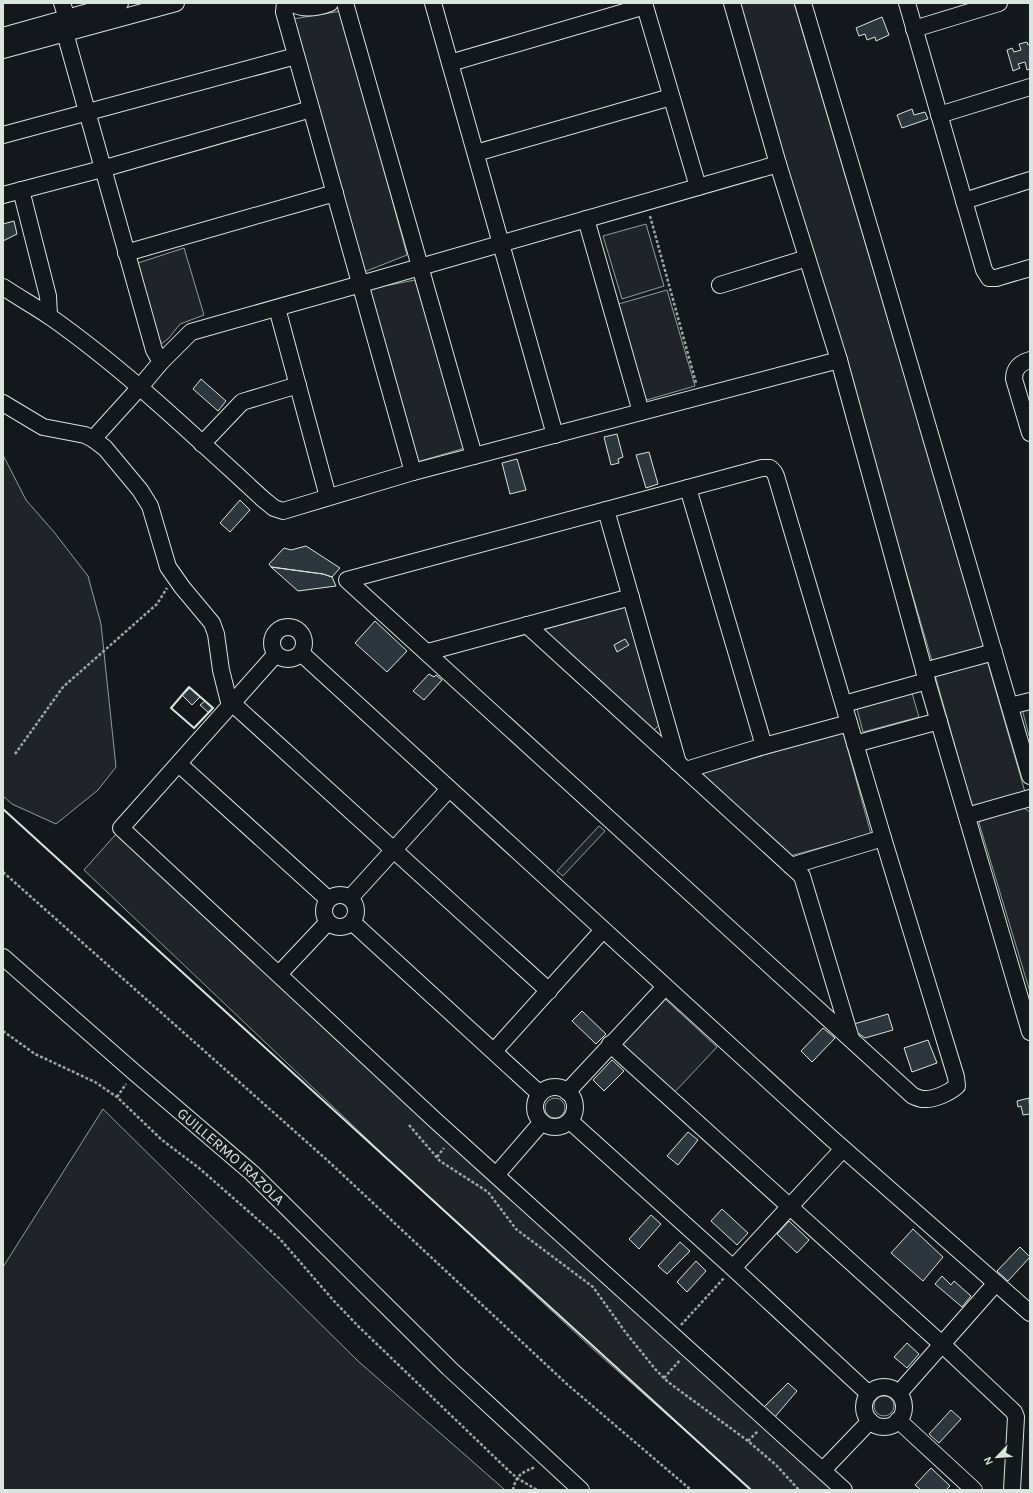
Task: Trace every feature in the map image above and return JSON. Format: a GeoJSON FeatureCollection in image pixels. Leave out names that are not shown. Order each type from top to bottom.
{"type":"FeatureCollection","features":[{"type":"Feature","properties":{"kind":"street"},"geometry":{"type":"LineString","coordinates":[[3,36],[120,3]]}},
{"type":"Feature","properties":{"kind":"street"},"geometry":{"type":"LineString","coordinates":[[3,50],[65,18],[176,3]]}},
{"type":"Feature","properties":{"kind":"street"},"geometry":{"type":"LineString","coordinates":[[285,3],[284,12],[296,56],[413,472]]}},
{"type":"Feature","properties":{"kind":"street"},"geometry":{"type":"LineString","coordinates":[[291,3],[303,8],[312,8],[330,3]]}},
{"type":"Feature","properties":{"kind":"street"},"geometry":{"type":"LineString","coordinates":[[345,3],[474,456]]}},
{"type":"Feature","properties":{"kind":"street"},"geometry":{"type":"LineString","coordinates":[[433,3],[555,435]]}},
{"type":"Feature","properties":{"kind":"street"},"geometry":{"type":"LineString","coordinates":[[732,3],[778,164],[839,360],[926,676],[1030,1032]]}},
{"type":"Feature","properties":{"kind":"street"},"geometry":{"type":"LineString","coordinates":[[802,3],[1010,706],[1025,743],[1030,776]]}},
{"type":"Feature","properties":{"kind":"street"},"geometry":{"type":"LineString","coordinates":[[907,3],[984,270],[989,278],[996,278],[1030,268]]}},
{"type":"Feature","properties":{"kind":"street"},"geometry":{"type":"LineString","coordinates":[[914,29],[999,3]]}},
{"type":"Feature","properties":{"kind":"street"},"geometry":{"type":"LineString","coordinates":[[450,63],[644,4],[698,187]]}},
{"type":"Feature","properties":{"kind":"street"},"geometry":{"type":"LineString","coordinates":[[65,18],[86,113],[154,350],[161,362]]}},
{"type":"Feature","properties":{"kind":"street"},"geometry":{"type":"LineString","coordinates":[[3,135],[296,56]]}},
{"type":"Feature","properties":{"kind":"street"},"geometry":{"type":"LineString","coordinates":[[939,115],[1030,87]]}},
{"type":"Feature","properties":{"kind":"street"},"geometry":{"type":"LineString","coordinates":[[476,153],[672,97]]}},
{"type":"Feature","properties":{"kind":"street"},"geometry":{"type":"LineString","coordinates":[[3,196],[311,109]]}},
{"type":"Feature","properties":{"kind":"street"},"geometry":{"type":"LineString","coordinates":[[93,439],[161,362],[191,332],[778,164]]}},
{"type":"Feature","properties":{"kind":"street"},"geometry":{"type":"LineString","coordinates":[[964,201],[1030,180]]}},
{"type":"Feature","properties":{"kind":"street"},"geometry":{"type":"LineString","coordinates":[[21,190],[48,296],[49,316]]}},
{"type":"Feature","properties":{"kind":"street"},"geometry":{"type":"LineString","coordinates":[[126,253],[335,194]]}},
{"type":"Feature","properties":{"kind":"street"},"geometry":{"type":"LineString","coordinates":[[586,219],[641,412]]}},
{"type":"Feature","properties":{"kind":"street"},"geometry":{"type":"LineString","coordinates":[[720,285],[808,258]]}},
{"type":"Feature","properties":{"kind":"street"},"geometry":{"type":"LineString","coordinates":[[3,287],[49,316],[90,346],[140,387],[274,508],[283,510],[413,472],[839,360]]}},
{"type":"Feature","properties":{"kind":"street"},"geometry":{"type":"LineString","coordinates":[[277,308],[328,497]]}},
{"type":"Feature","properties":{"kind":"street"},"geometry":{"type":"LineString","coordinates":[[1030,360],[1025,361],[1016,368],[1014,372],[1014,378],[1030,433]]}},
{"type":"Feature","properties":{"kind":"street"},"geometry":{"type":"LineString","coordinates":[[202,444],[242,402],[298,385]]}},
{"type":"Feature","properties":{"kind":"street"},"geometry":{"type":"LineString","coordinates":[[3,403],[43,427],[85,434],[105,448],[140,490],[150,506],[168,567],[190,597],[212,623],[216,634],[221,670],[231,704],[549,990]]}},
{"type":"Feature","properties":{"kind":"street"},"geometry":{"type":"LineString","coordinates":[[762,468],[770,468],[774,472],[956,1077],[957,1086],[952,1091],[933,1098],[922,1099],[913,1096],[428,652],[347,580],[606,510],[762,468]]}},
{"type":"Feature","properties":{"kind":"street"},"geometry":{"type":"LineString","coordinates":[[688,488],[764,746]]}},
{"type":"Feature","properties":{"kind":"street"},"geometry":{"type":"LineString","coordinates":[[606,510],[682,767]]}},
{"type":"Feature","properties":{"kind":"street"},"geometry":{"type":"LineString","coordinates":[[428,652],[631,597]]}},
{"type":"Feature","properties":{"kind":"street"},"geometry":{"type":"LineString","coordinates":[[527,625],[802,876],[851,1039]]}},
{"type":"Feature","properties":{"kind":"street"},"geometry":{"type":"LineString","coordinates":[[286,626],[291,627],[301,633],[304,643],[301,653],[287,659],[276,654],[272,647],[273,636],[276,632],[286,626]]}},
{"type":"Feature","properties":{"kind":"street"},"geometry":{"type":"LineString","coordinates":[[844,704],[994,652]]}},
{"type":"Feature","properties":{"kind":"street"},"geometry":{"type":"LineString","coordinates":[[301,653],[843,1149],[1030,1313]]}},
{"type":"Feature","properties":{"kind":"street"},"geometry":{"type":"LineString","coordinates":[[276,654],[121,828],[432,1116],[844,1490]]}},
{"type":"Feature","properties":{"kind":"street"},"geometry":{"type":"LineString","coordinates":[[1010,706],[1030,700]]}},
{"type":"Feature","properties":{"kind":"street"},"geometry":{"type":"LineString","coordinates":[[855,744],[939,721]]}},
{"type":"Feature","properties":{"kind":"street"},"geometry":{"type":"LineString","coordinates":[[682,767],[849,723]]}},
{"type":"Feature","properties":{"kind":"street"},"geometry":{"type":"LineString","coordinates":[[179,764],[328,899]]}},
{"type":"Feature","properties":{"kind":"street"},"geometry":{"type":"LineString","coordinates":[[350,898],[450,788]]}},
{"type":"Feature","properties":{"kind":"street"},"geometry":{"type":"LineString","coordinates":[[967,816],[1030,798]]}},
{"type":"Feature","properties":{"kind":"street"},"geometry":{"type":"LineString","coordinates":[[791,866],[883,838]]}},
{"type":"Feature","properties":{"kind":"street"},"geometry":{"type":"LineString","coordinates":[[336,894],[342,894],[350,898],[355,904],[356,915],[352,922],[346,926],[340,928],[335,927],[324,917],[324,906],[328,899],[336,894]]}},
{"type":"Feature","properties":{"kind":"street"},"geometry":{"type":"LineString","coordinates":[[279,974],[328,922]]}},
{"type":"Feature","properties":{"kind":"street"},"geometry":{"type":"LineString","coordinates":[[352,922],[540,1094]]}},
{"type":"Feature","properties":{"kind":"street"},"geometry":{"type":"LineString","coordinates":[[494,1051],[603,930]]}},
{"type":"Feature","properties":{"kind":"street","name":"GUILLERMO IRAZOLA"},"geometry":{"type":"LineString","coordinates":[[3,956],[134,1072],[252,1173],[449,1368],[581,1490]]}},
{"type":"Feature","properties":{"kind":"street"},"geometry":{"type":"LineString","coordinates":[[567,1092],[664,986]]}},
{"type":"Feature","properties":{"kind":"street"},"geometry":{"type":"LineString","coordinates":[[610,1044],[942,1344],[1014,1412],[1016,1417],[1012,1490]]}},
{"type":"Feature","properties":{"kind":"street"},"geometry":{"type":"LineString","coordinates":[[558,1087],[567,1092],[574,1100],[575,1106],[574,1113],[570,1121],[562,1126],[556,1127],[549,1126],[542,1122],[536,1113],[535,1107],[536,1100],[540,1094],[545,1090],[558,1087]]}},
{"type":"Feature","properties":{"kind":"street"},"geometry":{"type":"LineString","coordinates":[[570,1121],[733,1268],[868,1394]]}},
{"type":"Feature","properties":{"kind":"street"},"geometry":{"type":"LineString","coordinates":[[497,1174],[542,1122]]}},
{"type":"Feature","properties":{"kind":"street"},"geometry":{"type":"LineString","coordinates":[[733,1268],[843,1149]]}},
{"type":"Feature","properties":{"kind":"street"},"geometry":{"type":"LineString","coordinates":[[899,1393],[996,1283]]}},
{"type":"Feature","properties":{"kind":"street"},"geometry":{"type":"LineString","coordinates":[[880,1387],[887,1387],[899,1393],[904,1406],[903,1412],[898,1420],[890,1426],[884,1427],[878,1426],[870,1421],[865,1413],[864,1406],[868,1394],[874,1389],[880,1387]]}},
{"type":"Feature","properties":{"kind":"street"},"geometry":{"type":"LineString","coordinates":[[898,1420],[974,1490]]}},
{"type":"Feature","properties":{"kind":"street"},"geometry":{"type":"LineString","coordinates":[[823,1470],[870,1421]]}},
{"type":"Feature","properties":{"kind":"path"},"geometry":{"type":"LineString","coordinates":[[646,202],[700,397]]}},
{"type":"Feature","properties":{"kind":"path"},"geometry":{"type":"LineString","coordinates":[[14,754],[63,687],[157,604],[174,576]]}},
{"type":"Feature","properties":{"kind":"path"},"geometry":{"type":"LineString","coordinates":[[3,872],[327,1160],[568,1385],[690,1490]]}},
{"type":"Feature","properties":{"kind":"path"},"geometry":{"type":"LineString","coordinates":[[3,1032],[35,1054],[95,1082],[118,1097],[162,1140],[199,1168],[280,1239],[358,1326],[517,1478],[537,1490]]}},
{"type":"Feature","properties":{"kind":"path"},"geometry":{"type":"LineString","coordinates":[[409,1125],[440,1161],[488,1192],[516,1229],[593,1287],[626,1333],[664,1378],[748,1441],[776,1465],[799,1490]]}},
{"type":"Feature","properties":{"kind":"path"},"geometry":{"type":"LineString","coordinates":[[673,1334],[733,1268]]}},
{"type":"Feature","properties":{"kind":"path"},"geometry":{"type":"LineString","coordinates":[[664,1378],[684,1356]]}},
{"type":"Feature","properties":{"kind":"path"},"geometry":{"type":"LineString","coordinates":[[748,1441],[763,1427]]}},
{"type":"Feature","properties":{"kind":"path"},"geometry":{"type":"LineString","coordinates":[[513,1490],[515,1480],[521,1473],[551,1462]]}},
{"type":"Feature","properties":{"kind":"shaded area"},"geometry":{"type":"Polygon","coordinates":[[[739,3],[794,3],[985,646],[932,661],[739,3]]]}},
{"type":"Feature","properties":{"kind":"shaded area"},"geometry":{"type":"Polygon","coordinates":[[[341,11],[407,255],[364,272],[293,19],[341,11]]]}},
{"type":"Feature","properties":{"kind":"shaded area"},"geometry":{"type":"Polygon","coordinates":[[[646,224],[664,286],[622,299],[603,236],[646,224]]]}},
{"type":"Feature","properties":{"kind":"shaded area"},"geometry":{"type":"Polygon","coordinates":[[[184,248],[204,315],[180,324],[168,339],[161,344],[155,341],[135,264],[184,248]]]}},
{"type":"Feature","properties":{"kind":"shaded area"},"geometry":{"type":"Polygon","coordinates":[[[415,280],[465,448],[417,462],[369,289],[415,280]]]}},
{"type":"Feature","properties":{"kind":"shaded area"},"geometry":{"type":"Polygon","coordinates":[[[667,290],[695,386],[643,401],[615,305],[667,290]]]}},
{"type":"Feature","properties":{"kind":"shaded area"},"geometry":{"type":"Polygon","coordinates":[[[3,455],[26,500],[54,532],[88,576],[101,624],[116,767],[98,790],[56,824],[12,804],[3,796],[3,455]]]}},
{"type":"Feature","properties":{"kind":"shaded area"},"geometry":{"type":"Polygon","coordinates":[[[626,605],[660,724],[653,731],[537,627],[626,605]]]}},
{"type":"Feature","properties":{"kind":"shaded area"},"geometry":{"type":"Polygon","coordinates":[[[987,660],[1025,792],[972,807],[935,675],[987,660]]]}},
{"type":"Feature","properties":{"kind":"shaded area"},"geometry":{"type":"Polygon","coordinates":[[[911,690],[919,717],[863,732],[856,705],[911,690]]]}},
{"type":"Feature","properties":{"kind":"shaded area"},"geometry":{"type":"Polygon","coordinates":[[[1030,706],[1030,736],[1029,736],[1022,709],[1030,706]]]}},
{"type":"Feature","properties":{"kind":"shaded area"},"geometry":{"type":"Polygon","coordinates":[[[843,732],[871,834],[790,856],[698,774],[843,732]]]}},
{"type":"Feature","properties":{"kind":"shaded area"},"geometry":{"type":"Polygon","coordinates":[[[1024,808],[1030,812],[1030,992],[979,823],[984,817],[1024,808]]]}},
{"type":"Feature","properties":{"kind":"shaded area"},"geometry":{"type":"Polygon","coordinates":[[[599,826],[605,831],[563,876],[557,871],[599,826]]]}},
{"type":"Feature","properties":{"kind":"shaded area"},"geometry":{"type":"Polygon","coordinates":[[[116,834],[421,1117],[832,1490],[752,1490],[594,1350],[388,1159],[84,870],[116,834]]]}},
{"type":"Feature","properties":{"kind":"shaded area"},"geometry":{"type":"Polygon","coordinates":[[[665,999],[717,1047],[672,1095],[620,1046],[665,999]]]}},
{"type":"Feature","properties":{"kind":"shaded area"},"geometry":{"type":"Polygon","coordinates":[[[551,1098],[559,1098],[565,1104],[565,1112],[559,1118],[551,1118],[545,1112],[545,1104],[551,1098]]]}},
{"type":"Feature","properties":{"kind":"shaded area"},"geometry":{"type":"Polygon","coordinates":[[[103,1109],[358,1361],[505,1490],[3,1490],[3,1267],[103,1109]]]}},
{"type":"Feature","properties":{"kind":"shaded area"},"geometry":{"type":"Polygon","coordinates":[[[880,1396],[888,1396],[894,1402],[894,1410],[888,1416],[880,1416],[874,1410],[874,1402],[880,1396]]]}},
{"type":"Feature","properties":{"kind":"building"},"geometry":{"type":"Polygon","coordinates":[[[882,17],[889,35],[876,41],[875,37],[867,40],[865,34],[859,36],[856,28],[882,17]]]}},
{"type":"Feature","properties":{"kind":"building"},"geometry":{"type":"Polygon","coordinates":[[[1027,42],[1028,45],[1030,44],[1030,69],[1027,70],[1025,62],[1018,64],[1020,68],[1013,71],[1007,50],[1012,48],[1014,52],[1021,50],[1019,44],[1027,42]]]}},
{"type":"Feature","properties":{"kind":"building"},"geometry":{"type":"Polygon","coordinates":[[[912,109],[914,115],[925,112],[928,119],[902,128],[897,115],[912,109]]]}},
{"type":"Feature","properties":{"kind":"building"},"geometry":{"type":"Polygon","coordinates":[[[14,221],[17,234],[3,241],[3,224],[14,221]]]}},
{"type":"Feature","properties":{"kind":"building"},"geometry":{"type":"Polygon","coordinates":[[[201,379],[226,401],[218,411],[193,389],[201,379]]]}},
{"type":"Feature","properties":{"kind":"building"},"geometry":{"type":"Polygon","coordinates":[[[617,434],[623,457],[618,459],[619,463],[611,465],[604,437],[617,434]]]}},
{"type":"Feature","properties":{"kind":"building"},"geometry":{"type":"Polygon","coordinates":[[[649,452],[658,484],[646,488],[636,455],[649,452]]]}},
{"type":"Feature","properties":{"kind":"building"},"geometry":{"type":"Polygon","coordinates":[[[517,459],[526,490],[510,494],[502,463],[517,459]]]}},
{"type":"Feature","properties":{"kind":"building"},"geometry":{"type":"Polygon","coordinates":[[[240,500],[250,510],[230,532],[220,523],[240,500]]]}},
{"type":"Feature","properties":{"kind":"building"},"geometry":{"type":"Polygon","coordinates":[[[306,546],[340,568],[332,577],[323,574],[271,567],[269,564],[284,548],[291,550],[306,546]]]}},
{"type":"Feature","properties":{"kind":"building"},"geometry":{"type":"Polygon","coordinates":[[[271,567],[323,574],[332,577],[336,586],[298,591],[271,567]]]}},
{"type":"Feature","properties":{"kind":"building"},"geometry":{"type":"Polygon","coordinates":[[[375,621],[407,651],[387,672],[355,643],[375,621]]]}},
{"type":"Feature","properties":{"kind":"building"},"geometry":{"type":"Polygon","coordinates":[[[625,639],[629,645],[617,652],[614,645],[625,639]]]}},
{"type":"Feature","properties":{"kind":"building"},"geometry":{"type":"Polygon","coordinates":[[[429,674],[434,677],[436,675],[442,680],[424,700],[413,691],[429,674]]]}},
{"type":"Feature","properties":{"kind":"building"},"geometry":{"type":"Polygon","coordinates":[[[190,688],[200,697],[192,705],[182,695],[190,688]]]}},
{"type":"Feature","properties":{"kind":"building"},"geometry":{"type":"Polygon","coordinates":[[[205,701],[213,708],[209,713],[200,705],[205,701]]]}},
{"type":"Feature","properties":{"kind":"building"},"geometry":{"type":"Polygon","coordinates":[[[582,1011],[606,1034],[596,1044],[572,1021],[582,1011]]]}},
{"type":"Feature","properties":{"kind":"building"},"geometry":{"type":"Polygon","coordinates":[[[888,1014],[893,1030],[865,1038],[855,1031],[854,1024],[888,1014]]]}},
{"type":"Feature","properties":{"kind":"building"},"geometry":{"type":"Polygon","coordinates":[[[823,1028],[835,1038],[812,1062],[801,1051],[823,1028]]]}},
{"type":"Feature","properties":{"kind":"building"},"geometry":{"type":"Polygon","coordinates":[[[928,1040],[937,1063],[912,1072],[904,1048],[928,1040]]]}},
{"type":"Feature","properties":{"kind":"building"},"geometry":{"type":"Polygon","coordinates":[[[612,1060],[624,1071],[604,1091],[593,1080],[612,1060]]]}},
{"type":"Feature","properties":{"kind":"building"},"geometry":{"type":"Polygon","coordinates":[[[1029,1098],[1030,1114],[1023,1115],[1021,1106],[1018,1107],[1017,1101],[1029,1098]]]}},
{"type":"Feature","properties":{"kind":"building"},"geometry":{"type":"Polygon","coordinates":[[[688,1132],[698,1140],[678,1165],[667,1156],[688,1132]]]}},
{"type":"Feature","properties":{"kind":"building"},"geometry":{"type":"Polygon","coordinates":[[[722,1209],[748,1233],[737,1245],[711,1221],[722,1209]]]}},
{"type":"Feature","properties":{"kind":"building"},"geometry":{"type":"Polygon","coordinates":[[[651,1215],[661,1224],[639,1249],[629,1239],[651,1215]]]}},
{"type":"Feature","properties":{"kind":"building"},"geometry":{"type":"Polygon","coordinates":[[[789,1221],[809,1240],[797,1253],[777,1234],[789,1221]]]}},
{"type":"Feature","properties":{"kind":"building"},"geometry":{"type":"Polygon","coordinates":[[[913,1229],[943,1257],[923,1281],[891,1253],[913,1229]]]}},
{"type":"Feature","properties":{"kind":"building"},"geometry":{"type":"Polygon","coordinates":[[[680,1242],[690,1251],[667,1274],[658,1266],[680,1242]]]}},
{"type":"Feature","properties":{"kind":"building"},"geometry":{"type":"Polygon","coordinates":[[[1020,1247],[1030,1257],[1008,1281],[997,1271],[1020,1247]]]}},
{"type":"Feature","properties":{"kind":"building"},"geometry":{"type":"Polygon","coordinates":[[[696,1261],[706,1271],[687,1292],[677,1282],[696,1261]]]}},
{"type":"Feature","properties":{"kind":"building"},"geometry":{"type":"Polygon","coordinates":[[[942,1276],[951,1285],[954,1281],[971,1296],[962,1307],[935,1284],[942,1276]]]}},
{"type":"Feature","properties":{"kind":"building"},"geometry":{"type":"Polygon","coordinates":[[[907,1343],[919,1354],[907,1368],[894,1357],[907,1343]]]}},
{"type":"Feature","properties":{"kind":"building"},"geometry":{"type":"Polygon","coordinates":[[[788,1383],[797,1391],[774,1418],[763,1408],[788,1383]]]}},
{"type":"Feature","properties":{"kind":"building"},"geometry":{"type":"Polygon","coordinates":[[[951,1410],[961,1419],[939,1443],[929,1434],[951,1410]]]}},
{"type":"Feature","properties":{"kind":"building"},"geometry":{"type":"Polygon","coordinates":[[[931,1468],[950,1486],[946,1490],[921,1490],[915,1485],[931,1468]]]}},
{"type":"Feature","properties":{"kind":"wall"},"geometry":{"type":"LineString","coordinates":[[189,687],[213,708],[194,728],[171,708],[189,687]]}},
{"type":"Feature","properties":{"kind":"wall"},"geometry":{"type":"LineString","coordinates":[[3,809],[751,1490]]}}]}
